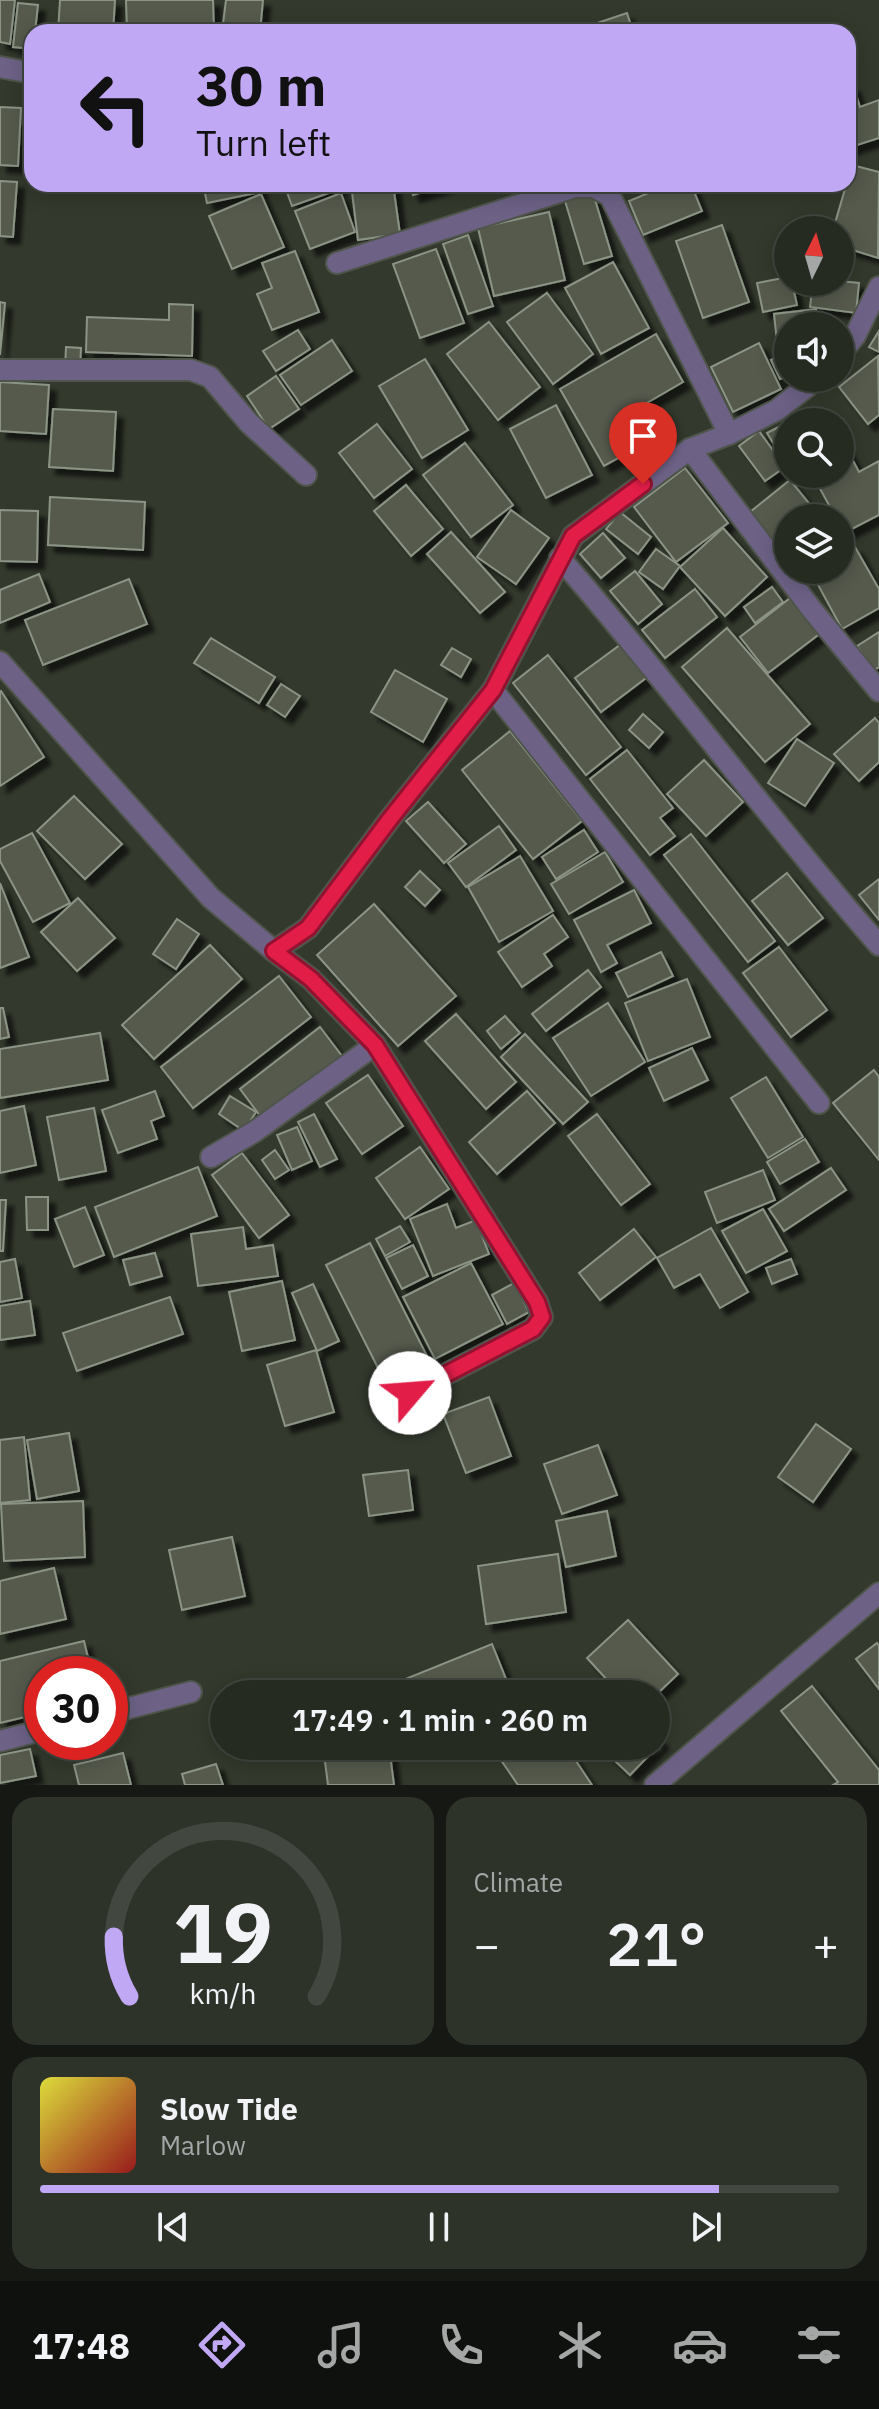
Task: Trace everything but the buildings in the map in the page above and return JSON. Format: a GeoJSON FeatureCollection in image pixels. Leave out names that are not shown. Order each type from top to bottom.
{"type":"FeatureCollection","features":[{"type":"Feature","properties":{"kind":"street"},"geometry":{"type":"LineString","coordinates":[[0,67],[24,72]]}},
{"type":"Feature","properties":{"kind":"street"},"geometry":{"type":"LineString","coordinates":[[337,263],[559,192]]}},
{"type":"Feature","properties":{"kind":"street"},"geometry":{"type":"LineString","coordinates":[[603,192],[610,196],[729,434]]}},
{"type":"Feature","properties":{"kind":"street"},"geometry":{"type":"LineString","coordinates":[[854,337],[879,287]]}},
{"type":"Feature","properties":{"kind":"street"},"geometry":{"type":"LineString","coordinates":[[0,370],[191,370],[210,377],[249,423],[306,475]]}},
{"type":"Feature","properties":{"kind":"street"},"geometry":{"type":"LineString","coordinates":[[274,951],[308,928],[493,690],[573,536],[690,449],[777,410],[800,392]]}},
{"type":"Feature","properties":{"kind":"street"},"geometry":{"type":"LineString","coordinates":[[690,449],[813,611],[879,691]]}},
{"type":"Feature","properties":{"kind":"street"},"geometry":{"type":"LineString","coordinates":[[560,558],[634,642],[814,872],[879,945]]}},
{"type":"Feature","properties":{"kind":"street"},"geometry":{"type":"LineString","coordinates":[[0,662],[211,898],[311,979],[375,1045],[537,1302],[542,1317],[533,1329],[385,1406]]}},
{"type":"Feature","properties":{"kind":"street"},"geometry":{"type":"LineString","coordinates":[[493,690],[819,1103]]}},
{"type":"Feature","properties":{"kind":"street"},"geometry":{"type":"LineString","coordinates":[[211,1157],[254,1132],[375,1045]]}},
{"type":"Feature","properties":{"kind":"street"},"geometry":{"type":"LineString","coordinates":[[655,1785],[879,1593]]}},
{"type":"Feature","properties":{"kind":"street"},"geometry":{"type":"LineString","coordinates":[[128,1708],[191,1692]]}},
{"type":"Feature","properties":{"kind":"street"},"geometry":{"type":"LineString","coordinates":[[0,1741],[24,1735]]}},
{"type":"Feature","properties":{"kind":"route"},"geometry":{"type":"LineString","coordinates":[[410,1393],[533,1329],[542,1317],[537,1302],[375,1045],[311,979],[274,951],[308,928],[493,690],[573,536],[643,484]]}}]}
